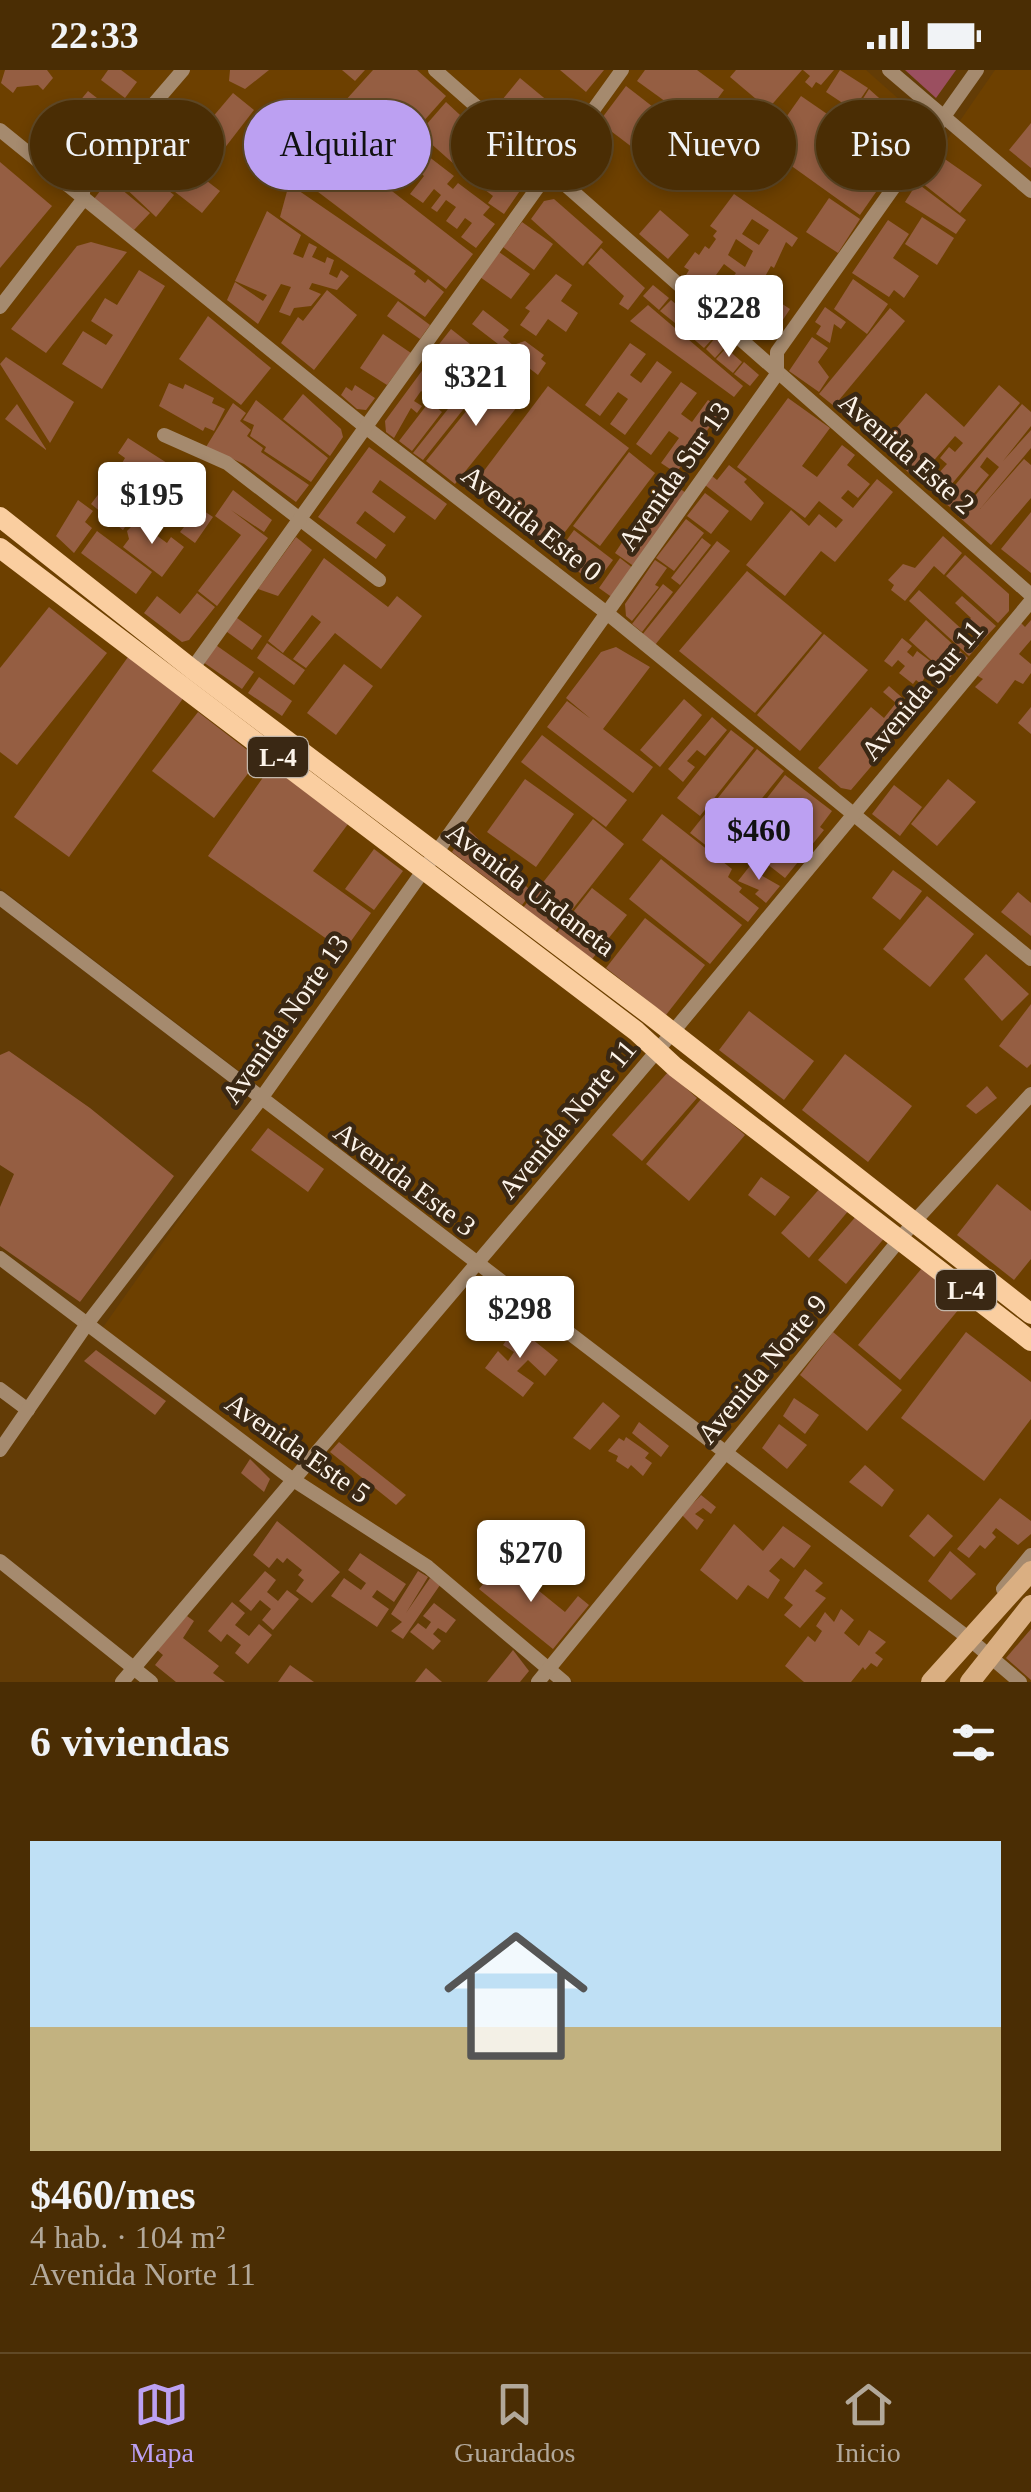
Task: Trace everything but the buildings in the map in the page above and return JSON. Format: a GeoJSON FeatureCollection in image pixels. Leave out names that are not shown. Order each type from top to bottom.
{"type":"FeatureCollection","features":[{"type":"Feature","properties":{"kind":"main road","name":"L-4"},"geometry":{"type":"LineString","coordinates":[[0,517],[61,576]]}},
{"type":"Feature","properties":{"kind":"main road","name":"L-4"},"geometry":{"type":"LineString","coordinates":[[0,536],[61,576],[137,636]]}},
{"type":"Feature","properties":{"kind":"main road","name":"Avenida Urdaneta"},"geometry":{"type":"LineString","coordinates":[[5,552],[34,574],[192,668],[658,1051],[1031,1314]]}},
{"type":"Feature","properties":{"kind":"main road","name":"Avenida Urdaneta"},"geometry":{"type":"LineString","coordinates":[[137,636],[429,860],[671,1033],[908,1230],[1031,1341]]}},
{"type":"Feature","properties":{"kind":"main road"},"geometry":{"type":"LineString","coordinates":[[931,1682],[1026,1576]]}},
{"type":"Feature","properties":{"kind":"main road"},"geometry":{"type":"LineString","coordinates":[[970,1682],[1031,1605]]}},
{"type":"Feature","properties":{"kind":"street"},"geometry":{"type":"LineString","coordinates":[[0,306],[82,201],[84,185],[183,70]]}},
{"type":"Feature","properties":{"kind":"street","name":"Avenida Este 2"},"geometry":{"type":"LineString","coordinates":[[435,70],[468,100]]}},
{"type":"Feature","properties":{"kind":"street"},"geometry":{"type":"LineString","coordinates":[[600,100],[622,70]]}},
{"type":"Feature","properties":{"kind":"street"},"geometry":{"type":"LineString","coordinates":[[889,70],[924,100]]}},
{"type":"Feature","properties":{"kind":"street","name":"Avenida Sur 13"},"geometry":{"type":"LineString","coordinates":[[946,116],[977,70]]}},
{"type":"Feature","properties":{"kind":"street"},"geometry":{"type":"LineString","coordinates":[[946,119],[1031,191]]}},
{"type":"Feature","properties":{"kind":"street","name":"Avenida Este 0"},"geometry":{"type":"LineString","coordinates":[[0,130],[82,201],[608,614],[1031,959]]}},
{"type":"Feature","properties":{"kind":"street"},"geometry":{"type":"LineString","coordinates":[[192,668],[368,429],[535,190]]}},
{"type":"Feature","properties":{"kind":"street","name":"Avenida Este 2"},"geometry":{"type":"LineString","coordinates":[[568,190],[1031,598]]}},
{"type":"Feature","properties":{"kind":"street","name":"Avenida Sur 13"},"geometry":{"type":"LineString","coordinates":[[608,614],[777,374],[777,352],[893,190]]}},
{"type":"Feature","properties":{"kind":"street"},"geometry":{"type":"LineString","coordinates":[[164,435],[227,463],[378,580]]}},
{"type":"Feature","properties":{"kind":"street","name":"Avenida Urdaneta"},"geometry":{"type":"LineString","coordinates":[[0,505],[106,591],[137,636]]}},
{"type":"Feature","properties":{"kind":"street","name":"Avenida Sur 11"},"geometry":{"type":"LineString","coordinates":[[852,812],[1031,598]]}},
{"type":"Feature","properties":{"kind":"street","name":"Avenida Norte 13"},"geometry":{"type":"LineString","coordinates":[[0,1450],[87,1324],[260,1100],[608,614]]}},
{"type":"Feature","properties":{"kind":"street","name":"Avenida Norte 11"},"geometry":{"type":"LineString","coordinates":[[122,1682],[658,1051],[852,812]]}},
{"type":"Feature","properties":{"kind":"street","name":"Avenida Este 3"},"geometry":{"type":"LineString","coordinates":[[0,898],[968,1637],[1020,1682]]}},
{"type":"Feature","properties":{"kind":"street","name":"Avenida Norte 9"},"geometry":{"type":"LineString","coordinates":[[538,1682],[908,1230],[1031,1094]]}},
{"type":"Feature","properties":{"kind":"street","name":"Avenida Este 5"},"geometry":{"type":"LineString","coordinates":[[0,1258],[292,1479],[428,1568],[564,1682]]}},
{"type":"Feature","properties":{"kind":"street"},"geometry":{"type":"LineString","coordinates":[[0,1388],[28,1410]]}},
{"type":"Feature","properties":{"kind":"street"},"geometry":{"type":"LineString","coordinates":[[968,1637],[1031,1555]]}},
{"type":"Feature","properties":{"kind":"street"},"geometry":{"type":"LineString","coordinates":[[0,1561],[151,1682]]}},
{"type":"Feature","properties":{"kind":"street"},"geometry":{"type":"LineString","coordinates":[[991,1658],[1031,1618]]}},
{"type":"Feature","properties":{"kind":"shaded area"},"geometry":{"type":"Polygon","coordinates":[[[0,70],[866,70],[900,100],[816,100],[816,190],[946,190],[946,141],[995,70],[1031,70],[1031,1682],[574,1682],[449,1581],[99,1333],[268,1093],[0,888],[0,70]]]}},
{"type":"Feature","properties":{"kind":"shaded area"},"geometry":{"type":"Polygon","coordinates":[[[905,70],[956,70],[936,98],[905,70]]]}}]}
